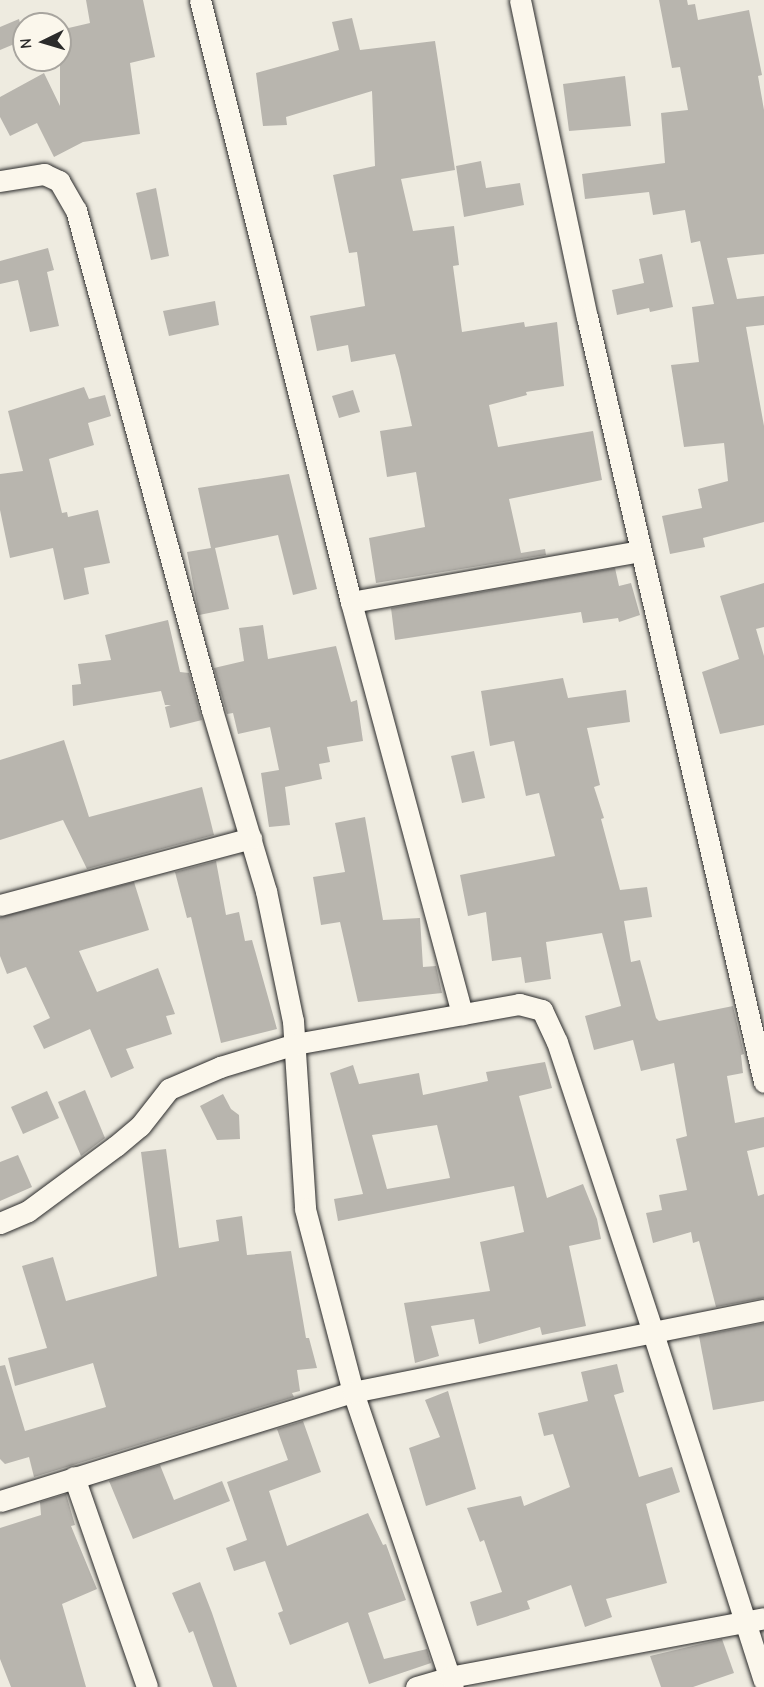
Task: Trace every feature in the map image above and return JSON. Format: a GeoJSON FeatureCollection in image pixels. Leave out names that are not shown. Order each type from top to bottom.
{"type":"FeatureCollection","features":[{"type":"Feature","properties":{"kind":"street"},"geometry":{"type":"LineString","coordinates":[[200,0],[351,602],[462,1014]]}},
{"type":"Feature","properties":{"kind":"street"},"geometry":{"type":"LineString","coordinates":[[520,0],[641,550],[726,905],[764,1082]]}},
{"type":"Feature","properties":{"kind":"street"},"geometry":{"type":"LineString","coordinates":[[0,181],[44,174],[60,181],[76,210],[266,891],[295,1044],[305,1209],[353,1392],[452,1682]]}},
{"type":"Feature","properties":{"kind":"street"},"geometry":{"type":"LineString","coordinates":[[351,602],[641,550]]}},
{"type":"Feature","properties":{"kind":"street"},"geometry":{"type":"LineString","coordinates":[[0,905],[251,838]]}},
{"type":"Feature","properties":{"kind":"street"},"geometry":{"type":"LineString","coordinates":[[0,1223],[28,1211],[116,1146],[140,1126],[169,1089],[220,1067],[295,1044],[462,1014],[519,1004],[542,1010],[557,1042],[653,1333],[754,1619],[764,1681]]}},
{"type":"Feature","properties":{"kind":"street"},"geometry":{"type":"LineString","coordinates":[[0,1502],[74,1477],[353,1392],[764,1310]]}},
{"type":"Feature","properties":{"kind":"street"},"geometry":{"type":"LineString","coordinates":[[74,1477],[147,1687]]}},
{"type":"Feature","properties":{"kind":"street"},"geometry":{"type":"LineString","coordinates":[[416,1687],[452,1682],[754,1619]]}},
{"type":"Feature","properties":{"kind":"building"},"geometry":{"type":"Polygon","coordinates":[[[86,0],[143,0],[155,57],[130,63],[140,134],[83,142],[54,157],[37,123],[10,136],[0,117],[0,97],[44,73],[60,106],[60,72],[72,72],[72,27],[90,23],[86,0]]]}},
{"type":"Feature","properties":{"kind":"building"},"geometry":{"type":"Polygon","coordinates":[[[659,0],[687,0],[688,5],[695,4],[698,20],[749,10],[762,75],[758,76],[764,110],[764,254],[727,258],[737,299],[764,296],[764,325],[746,327],[764,426],[764,522],[703,538],[705,547],[670,554],[662,516],[702,508],[698,489],[728,481],[724,443],[684,447],[671,365],[699,362],[692,307],[714,304],[700,241],[691,243],[685,210],[653,215],[649,192],[585,199],[582,174],[665,163],[661,113],[688,110],[680,67],[672,68],[659,0]]]}},
{"type":"Feature","properties":{"kind":"building"},"geometry":{"type":"Polygon","coordinates":[[[352,18],[360,50],[435,41],[455,170],[401,179],[413,231],[454,226],[459,265],[453,266],[462,332],[524,322],[525,327],[557,322],[564,386],[526,392],[527,395],[489,405],[498,447],[593,431],[602,480],[509,499],[521,553],[545,549],[546,555],[376,583],[369,538],[425,527],[416,472],[387,477],[380,431],[412,426],[399,368],[395,354],[351,362],[348,345],[317,351],[310,316],[365,306],[357,252],[349,253],[333,175],[375,166],[372,91],[286,117],[287,125],[263,126],[256,73],[339,50],[332,22],[352,18]]]}},
{"type":"Feature","properties":{"kind":"building"},"geometry":{"type":"Polygon","coordinates":[[[12,22],[12,45],[0,50],[0,27],[12,22]]]}},
{"type":"Feature","properties":{"kind":"building"},"geometry":{"type":"Polygon","coordinates":[[[625,76],[631,126],[569,131],[563,84],[625,76]]]}},
{"type":"Feature","properties":{"kind":"building"},"geometry":{"type":"Polygon","coordinates":[[[481,161],[486,188],[520,183],[524,205],[464,217],[456,166],[481,161]]]}},
{"type":"Feature","properties":{"kind":"building"},"geometry":{"type":"Polygon","coordinates":[[[156,188],[169,256],[151,260],[136,193],[156,188]]]}},
{"type":"Feature","properties":{"kind":"building"},"geometry":{"type":"Polygon","coordinates":[[[48,248],[54,270],[47,272],[59,326],[30,332],[18,280],[0,284],[0,261],[48,248]]]}},
{"type":"Feature","properties":{"kind":"building"},"geometry":{"type":"Polygon","coordinates":[[[662,254],[673,307],[650,312],[649,308],[617,315],[612,290],[644,283],[639,259],[662,254]]]}},
{"type":"Feature","properties":{"kind":"building"},"geometry":{"type":"Polygon","coordinates":[[[215,301],[219,325],[169,336],[163,311],[215,301]]]}},
{"type":"Feature","properties":{"kind":"building"},"geometry":{"type":"Polygon","coordinates":[[[84,387],[89,399],[105,395],[111,416],[88,423],[94,445],[49,459],[62,513],[67,512],[68,517],[98,510],[110,563],[84,568],[89,594],[64,600],[53,548],[10,558],[0,510],[0,474],[23,471],[8,411],[84,387]]]}},
{"type":"Feature","properties":{"kind":"building"},"geometry":{"type":"Polygon","coordinates":[[[353,390],[360,412],[339,418],[332,396],[353,390]]]}},
{"type":"Feature","properties":{"kind":"building"},"geometry":{"type":"Polygon","coordinates":[[[289,474],[317,589],[293,595],[278,535],[215,548],[229,609],[199,615],[187,552],[211,548],[198,488],[289,474]]]}},
{"type":"Feature","properties":{"kind":"building"},"geometry":{"type":"Polygon","coordinates":[[[615,568],[619,586],[631,583],[640,615],[619,622],[618,618],[583,623],[581,612],[395,640],[391,608],[615,568]]]}},
{"type":"Feature","properties":{"kind":"building"},"geometry":{"type":"Polygon","coordinates":[[[764,583],[764,627],[756,629],[764,656],[764,725],[720,734],[702,672],[739,659],[720,596],[764,583]]]}},
{"type":"Feature","properties":{"kind":"building"},"geometry":{"type":"Polygon","coordinates":[[[168,620],[180,672],[189,673],[202,720],[170,728],[165,707],[171,705],[165,705],[161,691],[73,706],[72,685],[81,684],[78,664],[111,660],[105,635],[168,620]]]}},
{"type":"Feature","properties":{"kind":"building"},"geometry":{"type":"Polygon","coordinates":[[[263,625],[268,659],[336,646],[351,702],[357,700],[363,741],[327,747],[330,762],[319,764],[322,779],[285,787],[290,825],[269,827],[261,773],[279,770],[270,727],[238,734],[233,713],[227,714],[214,668],[244,661],[239,628],[263,625]]]}},
{"type":"Feature","properties":{"kind":"building"},"geometry":{"type":"Polygon","coordinates":[[[563,678],[568,698],[626,690],[630,722],[587,728],[600,785],[594,787],[604,818],[601,819],[620,890],[647,887],[652,917],[624,921],[631,962],[640,960],[656,1018],[659,1021],[733,1006],[744,1054],[741,1055],[743,1073],[727,1076],[735,1123],[764,1117],[764,1147],[747,1151],[758,1196],[764,1194],[764,1298],[716,1307],[699,1241],[693,1243],[691,1232],[653,1243],[646,1213],[662,1210],[659,1195],[687,1190],[676,1139],[687,1136],[674,1063],[641,1071],[633,1040],[594,1050],[585,1016],[621,1006],[602,933],[546,942],[551,979],[525,983],[521,957],[492,961],[486,912],[468,916],[460,875],[555,856],[539,793],[526,796],[514,741],[490,746],[481,691],[563,678]]]}},
{"type":"Feature","properties":{"kind":"building"},"geometry":{"type":"Polygon","coordinates":[[[64,740],[89,817],[202,787],[214,835],[87,869],[63,820],[0,840],[0,760],[64,740]]]}},
{"type":"Feature","properties":{"kind":"building"},"geometry":{"type":"Polygon","coordinates":[[[474,751],[485,798],[462,803],[451,756],[474,751]]]}},
{"type":"Feature","properties":{"kind":"building"},"geometry":{"type":"Polygon","coordinates":[[[365,817],[383,920],[420,918],[423,967],[436,966],[442,993],[358,1002],[340,922],[321,925],[313,877],[345,872],[335,823],[365,817]]]}},
{"type":"Feature","properties":{"kind":"building"},"geometry":{"type":"Polygon","coordinates":[[[216,861],[226,915],[239,912],[245,941],[252,940],[277,1029],[221,1043],[191,917],[187,918],[175,872],[216,861]]]}},
{"type":"Feature","properties":{"kind":"building"},"geometry":{"type":"Polygon","coordinates":[[[134,882],[149,930],[79,951],[97,992],[158,968],[175,1014],[166,1016],[172,1034],[126,1049],[134,1068],[111,1078],[90,1029],[44,1049],[33,1026],[50,1018],[26,967],[7,974],[0,956],[0,917],[134,882]]]}},
{"type":"Feature","properties":{"kind":"building"},"geometry":{"type":"Polygon","coordinates":[[[545,1062],[552,1088],[519,1096],[547,1198],[583,1184],[597,1219],[601,1239],[569,1246],[586,1326],[542,1335],[540,1327],[479,1344],[474,1319],[431,1326],[439,1356],[415,1363],[404,1303],[490,1291],[480,1242],[524,1232],[514,1186],[338,1221],[334,1199],[363,1194],[330,1073],[353,1065],[359,1084],[419,1073],[423,1095],[488,1081],[486,1072],[545,1062]],[[437,1125],[372,1135],[387,1189],[450,1178],[437,1125]]]}},
{"type":"Feature","properties":{"kind":"building"},"geometry":{"type":"Polygon","coordinates":[[[85,1090],[105,1138],[81,1156],[58,1102],[85,1090]]]}},
{"type":"Feature","properties":{"kind":"building"},"geometry":{"type":"Polygon","coordinates":[[[47,1091],[59,1118],[23,1134],[11,1107],[47,1091]]]}},
{"type":"Feature","properties":{"kind":"building"},"geometry":{"type":"Polygon","coordinates":[[[223,1094],[231,1109],[239,1115],[240,1139],[217,1140],[200,1106],[223,1094]]]}},
{"type":"Feature","properties":{"kind":"building"},"geometry":{"type":"Polygon","coordinates":[[[166,1149],[179,1248],[219,1241],[216,1220],[242,1216],[247,1255],[291,1251],[306,1338],[309,1338],[317,1368],[297,1370],[300,1391],[292,1393],[294,1397],[34,1477],[29,1457],[5,1464],[0,1459],[0,1366],[5,1365],[25,1431],[106,1407],[93,1363],[15,1386],[8,1358],[47,1348],[22,1266],[53,1257],[66,1301],[157,1276],[141,1152],[166,1149]]]}},
{"type":"Feature","properties":{"kind":"building"},"geometry":{"type":"Polygon","coordinates":[[[18,1155],[32,1187],[0,1201],[0,1162],[18,1155]]]}},
{"type":"Feature","properties":{"kind":"building"},"geometry":{"type":"Polygon","coordinates":[[[764,1323],[764,1401],[713,1410],[699,1336],[764,1323]]]}},
{"type":"Feature","properties":{"kind":"building"},"geometry":{"type":"Polygon","coordinates":[[[617,1364],[624,1392],[614,1395],[639,1477],[672,1467],[680,1492],[646,1504],[667,1583],[606,1599],[612,1617],[585,1627],[571,1585],[527,1601],[530,1609],[477,1626],[470,1602],[502,1592],[484,1540],[480,1542],[467,1508],[521,1496],[524,1506],[570,1487],[553,1434],[544,1436],[538,1413],[588,1401],[581,1372],[617,1364]]]}},
{"type":"Feature","properties":{"kind":"building"},"geometry":{"type":"Polygon","coordinates":[[[448,1391],[476,1489],[426,1506],[409,1448],[440,1437],[425,1400],[448,1391]]]}},
{"type":"Feature","properties":{"kind":"building"},"geometry":{"type":"Polygon","coordinates":[[[303,1421],[321,1472],[269,1491],[287,1546],[368,1513],[383,1545],[386,1544],[406,1600],[368,1613],[384,1659],[427,1649],[431,1663],[369,1684],[348,1622],[290,1645],[278,1613],[283,1611],[265,1561],[234,1571],[226,1548],[247,1540],[227,1482],[288,1460],[277,1429],[303,1421]]]}},
{"type":"Feature","properties":{"kind":"building"},"geometry":{"type":"Polygon","coordinates":[[[160,1465],[174,1500],[222,1481],[230,1501],[133,1539],[109,1481],[160,1465]]]}},
{"type":"Feature","properties":{"kind":"building"},"geometry":{"type":"Polygon","coordinates":[[[66,1494],[75,1525],[71,1526],[97,1589],[62,1604],[86,1687],[11,1687],[0,1659],[0,1528],[41,1515],[40,1502],[66,1494]]]}},
{"type":"Feature","properties":{"kind":"building"},"geometry":{"type":"Polygon","coordinates":[[[200,1582],[237,1687],[213,1687],[193,1631],[189,1633],[172,1593],[200,1582]]]}},
{"type":"Feature","properties":{"kind":"building"},"geometry":{"type":"Polygon","coordinates":[[[722,1639],[734,1673],[693,1687],[661,1687],[650,1656],[722,1639]]]}}]}
